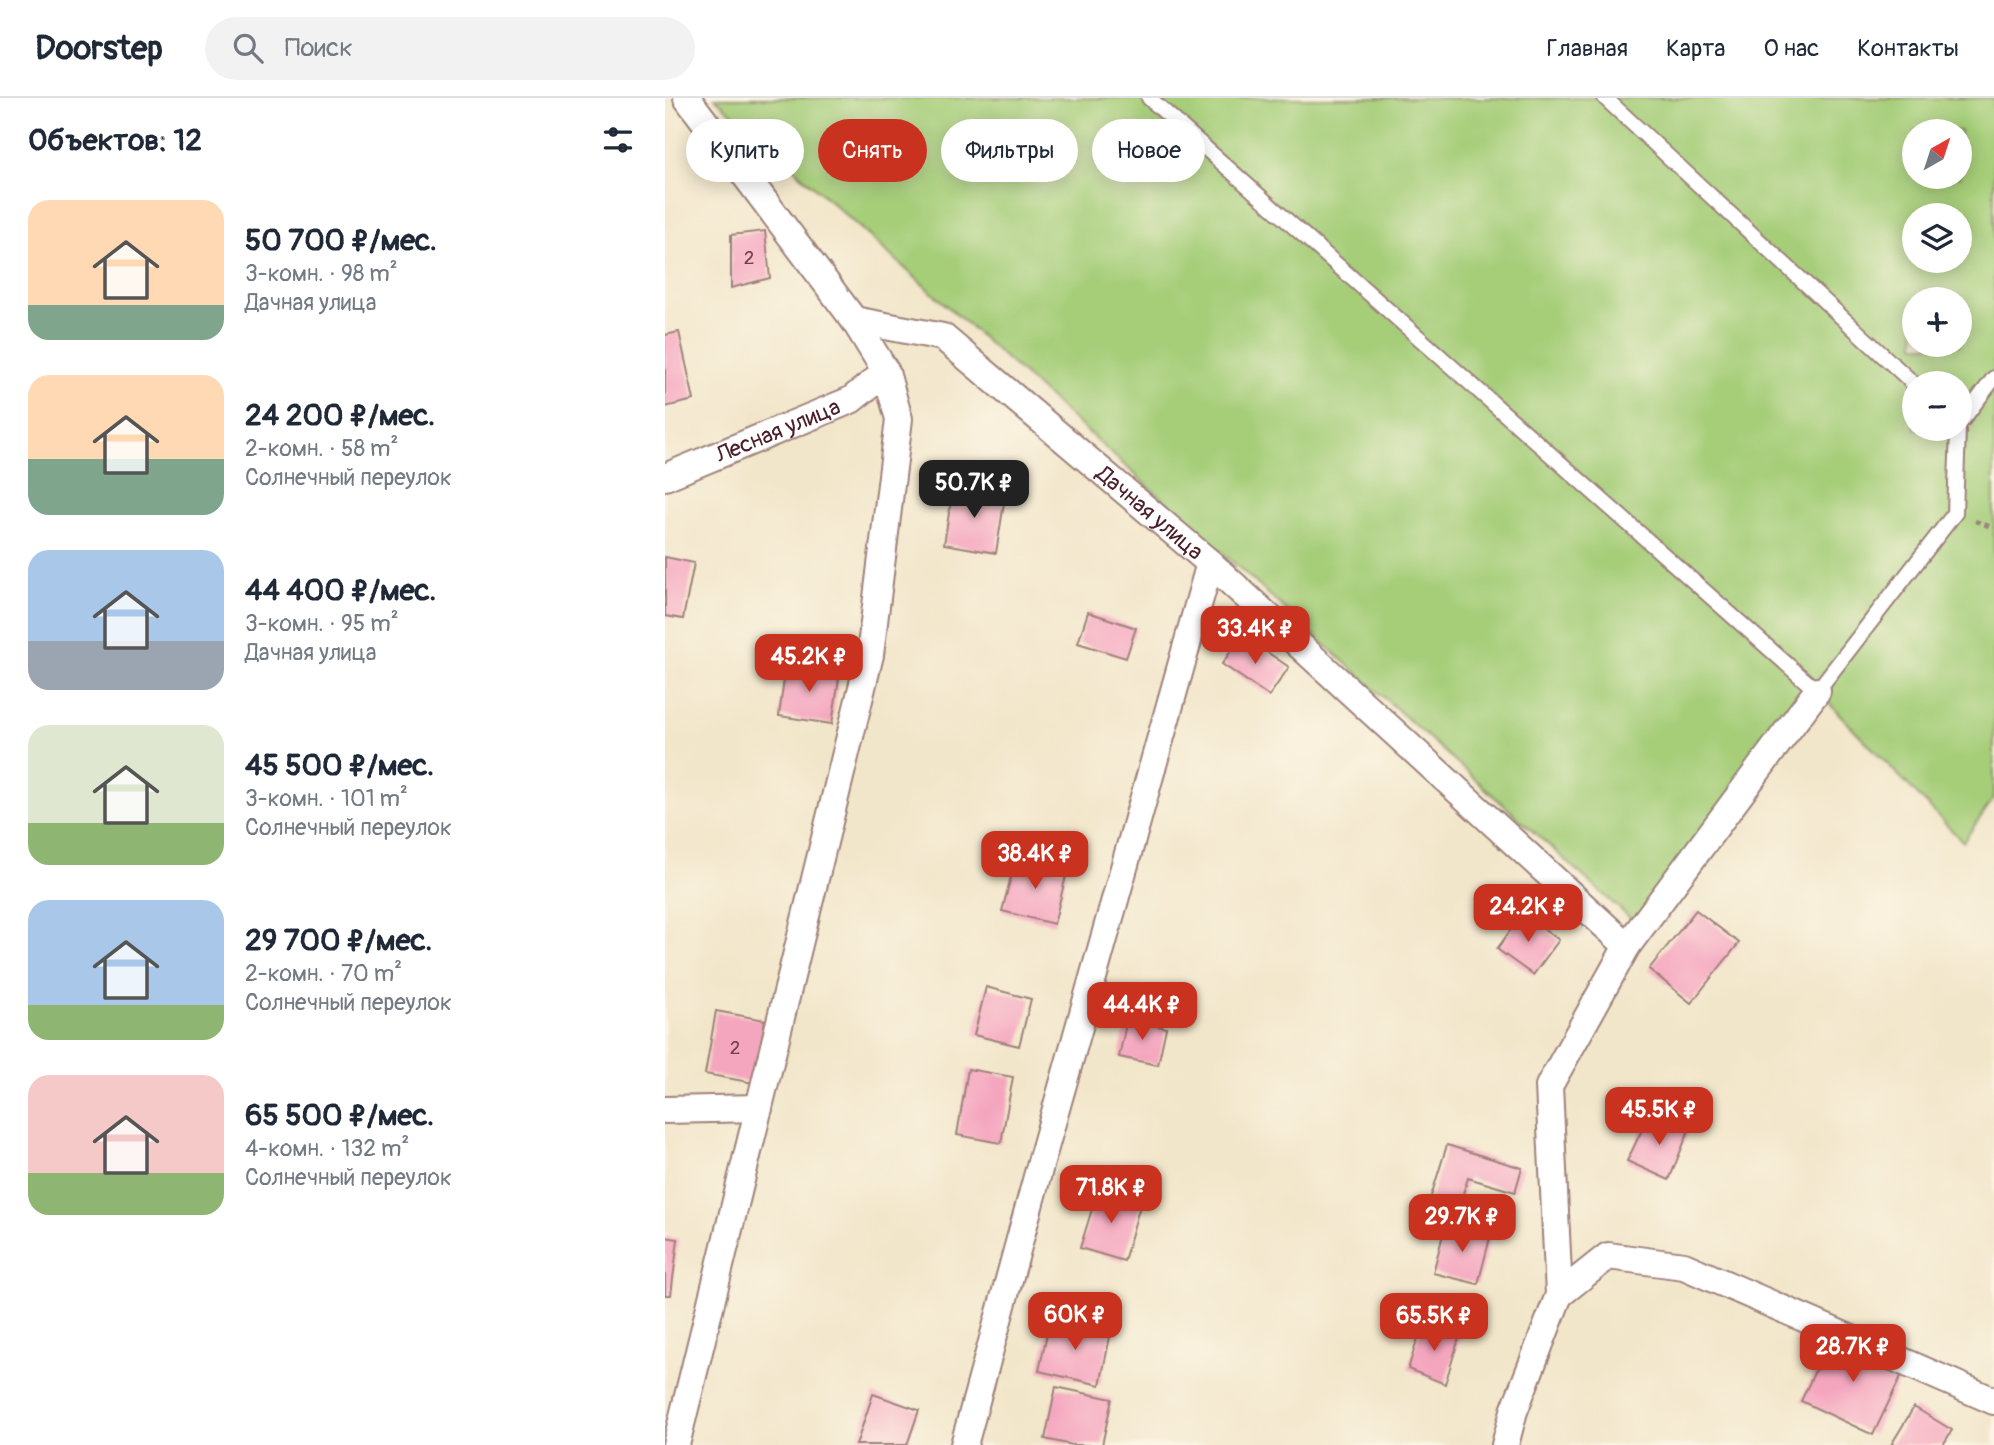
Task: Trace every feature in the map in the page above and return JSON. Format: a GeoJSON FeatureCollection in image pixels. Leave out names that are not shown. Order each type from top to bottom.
{"type":"FeatureCollection","features":[{"type":"Feature","properties":{"kind":"street"},"geometry":{"type":"LineString","coordinates":[[676,1445],[870,655],[899,419],[886,372],[854,320],[687,98]]}},
{"type":"Feature","properties":{"kind":"street","name":"Дачная улица"},"geometry":{"type":"LineString","coordinates":[[854,320],[943,337],[1210,563],[964,1445]]}},
{"type":"Feature","properties":{"kind":"street","name":"Лесная улица"},"geometry":{"type":"LineString","coordinates":[[665,477],[851,400],[886,372]]}},
{"type":"Feature","properties":{"kind":"street"},"geometry":{"type":"LineString","coordinates":[[1210,563],[1634,937]]}},
{"type":"Feature","properties":{"kind":"street"},"geometry":{"type":"LineString","coordinates":[[1505,1445],[1514,1411],[1559,1295],[1549,1086],[1634,937],[1817,691]]}},
{"type":"Feature","properties":{"kind":"street"},"geometry":{"type":"LineString","coordinates":[[665,1110],[759,1108]]}},
{"type":"Feature","properties":{"kind":"street"},"geometry":{"type":"LineString","coordinates":[[1559,1295],[1608,1256],[1684,1266],[1994,1401]]}},
{"type":"Feature","properties":{"kind":"lane"},"geometry":{"type":"LineString","coordinates":[[1149,98],[1817,691],[1955,513],[1958,441]]}},
{"type":"Feature","properties":{"kind":"lane"},"geometry":{"type":"LineString","coordinates":[[1605,98],[1902,373]]}},
{"type":"Feature","properties":{"kind":"lane"},"geometry":{"type":"LineString","coordinates":[[1972,407],[1994,377]]}},
{"type":"Feature","properties":{"kind":"green space"},"geometry":{"type":"Polygon","coordinates":[[[715,98],[1994,98],[1994,798],[1963,842],[1817,691],[1641,928],[804,178],[804,119],[738,119],[715,98]]]}},
{"type":"Feature","properties":{"kind":"building"},"geometry":{"type":"Polygon","coordinates":[[[765,231],[770,278],[731,288],[731,235],[765,231]]]}},
{"type":"Feature","properties":{"kind":"building"},"geometry":{"type":"Polygon","coordinates":[[[679,332],[694,400],[665,407],[665,335],[679,332]]]}},
{"type":"Feature","properties":{"kind":"building"},"geometry":{"type":"Polygon","coordinates":[[[953,488],[1005,497],[996,553],[944,544],[953,488]]]}},
{"type":"Feature","properties":{"kind":"building"},"geometry":{"type":"Polygon","coordinates":[[[665,557],[694,563],[683,619],[665,616],[665,557]]]}},
{"type":"Feature","properties":{"kind":"building"},"geometry":{"type":"Polygon","coordinates":[[[1088,612],[1136,628],[1126,658],[1078,643],[1088,612]]]}},
{"type":"Feature","properties":{"kind":"building"},"geometry":{"type":"Polygon","coordinates":[[[1242,635],[1289,667],[1269,696],[1222,664],[1242,635]]]}},
{"type":"Feature","properties":{"kind":"building"},"geometry":{"type":"Polygon","coordinates":[[[786,664],[840,672],[832,724],[779,716],[786,664]]]}},
{"type":"Feature","properties":{"kind":"building"},"geometry":{"type":"Polygon","coordinates":[[[1016,858],[1067,872],[1054,924],[1002,911],[1016,858]]]}},
{"type":"Feature","properties":{"kind":"building"},"geometry":{"type":"Polygon","coordinates":[[[1696,910],[1739,943],[1691,1003],[1649,969],[1696,910]]]}},
{"type":"Feature","properties":{"kind":"building"},"geometry":{"type":"Polygon","coordinates":[[[1523,913],[1559,940],[1533,975],[1497,949],[1523,913]]]}},
{"type":"Feature","properties":{"kind":"building"},"geometry":{"type":"Polygon","coordinates":[[[986,987],[1031,999],[1019,1046],[974,1035],[986,987]]]}},
{"type":"Feature","properties":{"kind":"building"},"geometry":{"type":"Polygon","coordinates":[[[1155,987],[1191,998],[1184,1020],[1148,1008],[1155,987]]]}},
{"type":"Feature","properties":{"kind":"building"},"geometry":{"type":"Polygon","coordinates":[[[716,1011],[765,1020],[754,1083],[705,1074],[716,1011]]]}},
{"type":"Feature","properties":{"kind":"building"},"geometry":{"type":"Polygon","coordinates":[[[1127,1019],[1166,1028],[1158,1065],[1119,1057],[1127,1019]]]}},
{"type":"Feature","properties":{"kind":"building"},"geometry":{"type":"Polygon","coordinates":[[[968,1069],[1013,1077],[1001,1143],[957,1135],[968,1069]]]}},
{"type":"Feature","properties":{"kind":"building"},"geometry":{"type":"Polygon","coordinates":[[[1649,1115],[1689,1130],[1669,1180],[1627,1161],[1649,1115]]]}},
{"type":"Feature","properties":{"kind":"building"},"geometry":{"type":"Polygon","coordinates":[[[1447,1145],[1522,1168],[1515,1192],[1468,1178],[1456,1215],[1428,1206],[1447,1145]]]}},
{"type":"Feature","properties":{"kind":"building"},"geometry":{"type":"Polygon","coordinates":[[[1098,1190],[1141,1202],[1124,1261],[1080,1248],[1098,1190]]]}},
{"type":"Feature","properties":{"kind":"building"},"geometry":{"type":"Polygon","coordinates":[[[1446,1223],[1491,1234],[1478,1284],[1433,1273],[1446,1223]]]}},
{"type":"Feature","properties":{"kind":"building"},"geometry":{"type":"Polygon","coordinates":[[[665,1237],[678,1239],[671,1295],[665,1295],[665,1237]]]}},
{"type":"Feature","properties":{"kind":"building"},"geometry":{"type":"Polygon","coordinates":[[[1050,1319],[1111,1332],[1100,1385],[1039,1371],[1050,1319]]]}},
{"type":"Feature","properties":{"kind":"building"},"geometry":{"type":"Polygon","coordinates":[[[1423,1322],[1460,1335],[1445,1384],[1408,1369],[1423,1322]]]}},
{"type":"Feature","properties":{"kind":"building"},"geometry":{"type":"Polygon","coordinates":[[[1832,1334],[1905,1368],[1873,1435],[1801,1401],[1832,1334]]]}},
{"type":"Feature","properties":{"kind":"building"},"geometry":{"type":"Polygon","coordinates":[[[1056,1387],[1112,1399],[1102,1445],[1072,1445],[1045,1439],[1056,1387]]]}},
{"type":"Feature","properties":{"kind":"building"},"geometry":{"type":"Polygon","coordinates":[[[873,1394],[919,1410],[907,1445],[856,1445],[873,1394]]]}},
{"type":"Feature","properties":{"kind":"building"},"geometry":{"type":"Polygon","coordinates":[[[1914,1407],[1952,1430],[1943,1445],[1891,1445],[1914,1407]]]}}]}
